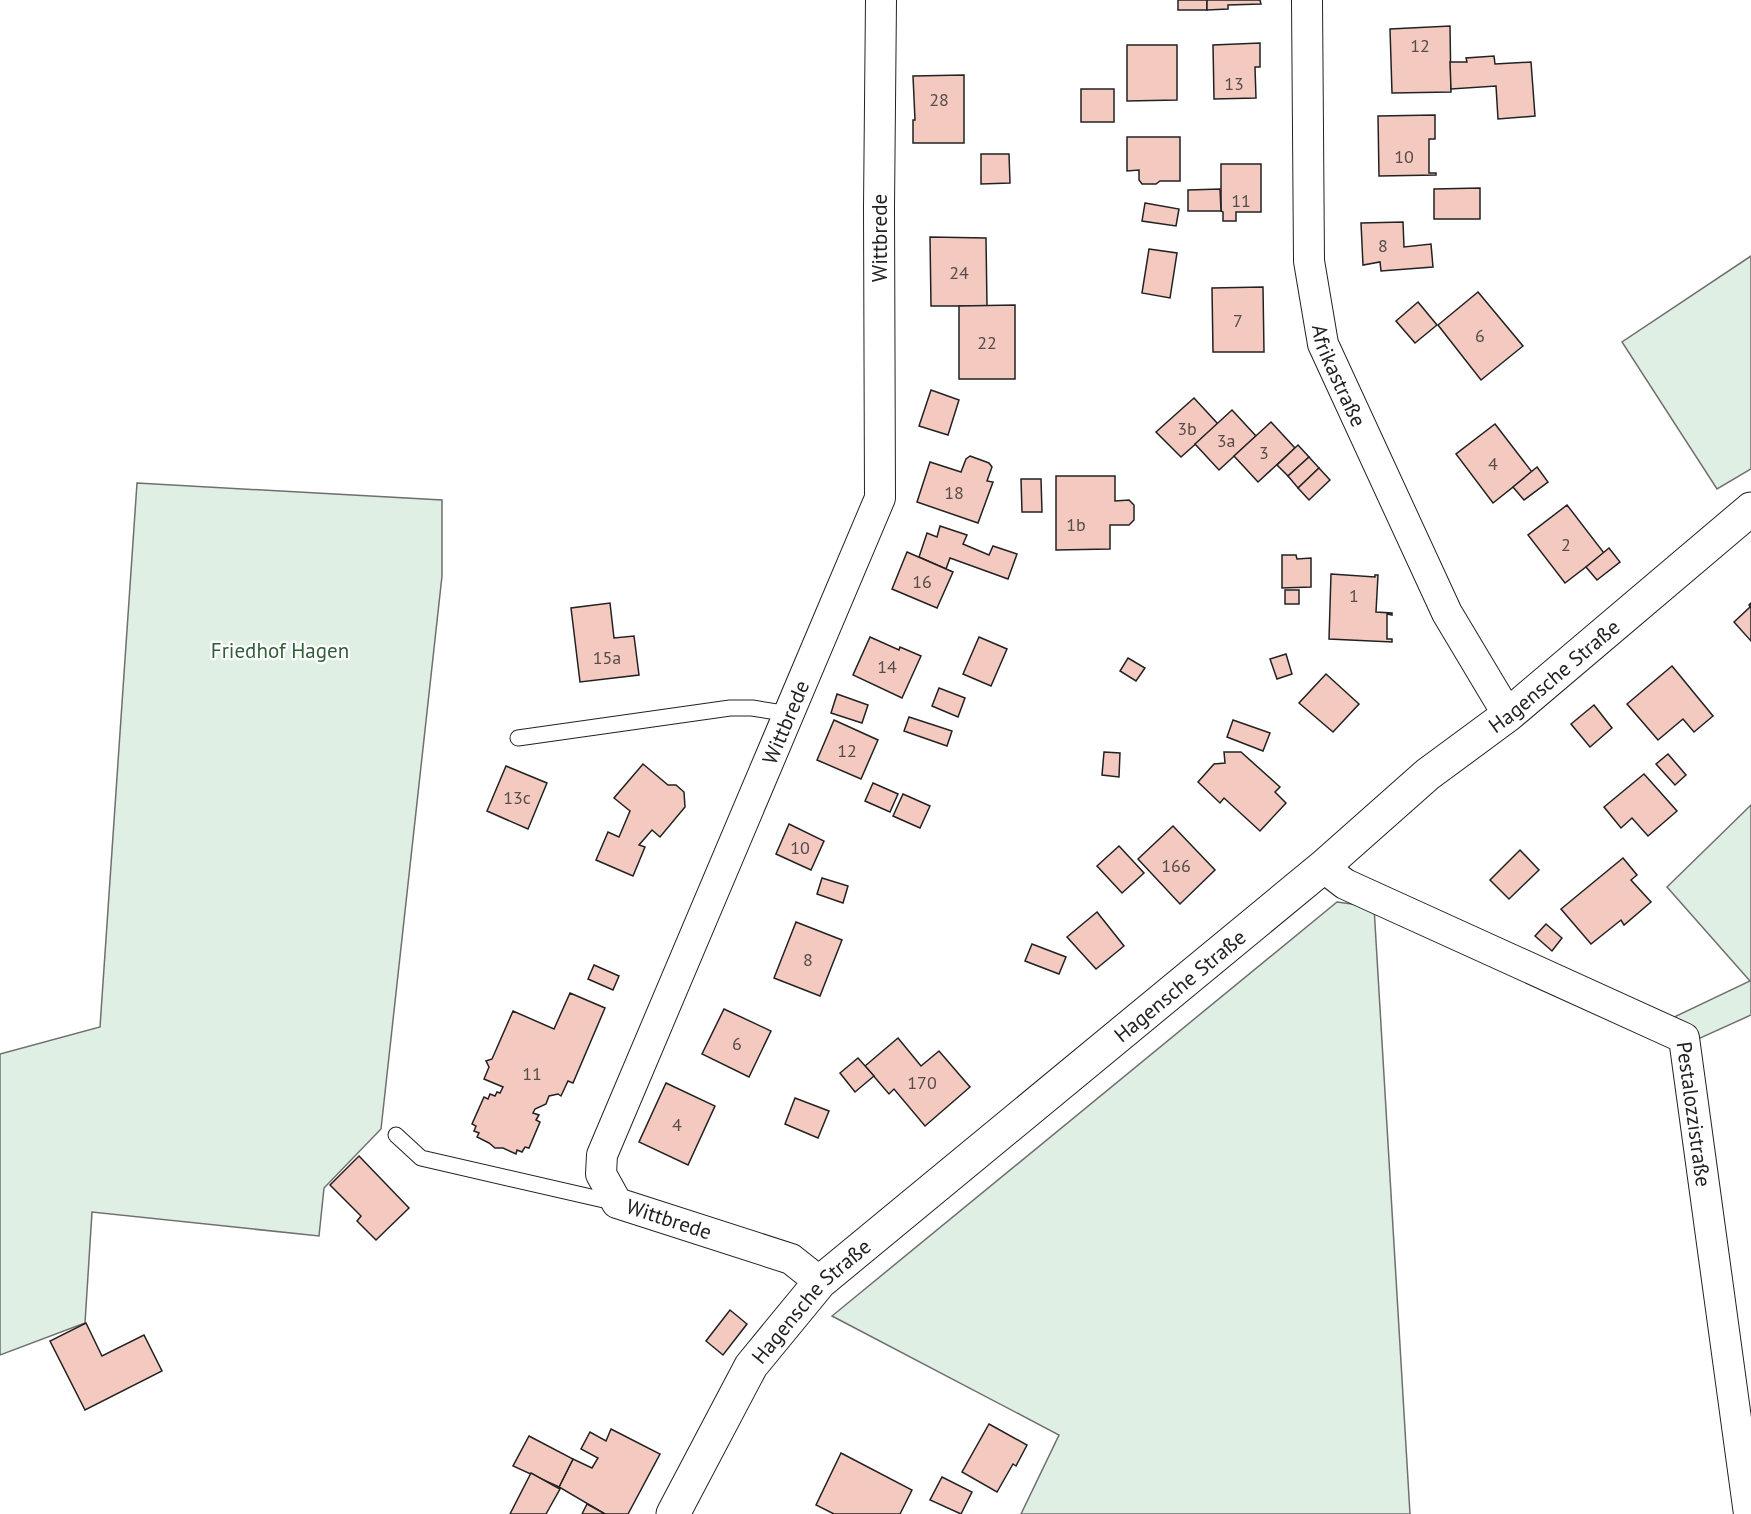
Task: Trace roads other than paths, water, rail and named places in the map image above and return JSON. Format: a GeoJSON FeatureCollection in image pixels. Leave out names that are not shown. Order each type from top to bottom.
{"type":"FeatureCollection","features":[{"type":"Feature","properties":{"kind":"street","name":"Wittbrede"},"geometry":{"type":"LineString","coordinates":[[820,1282],[791,1259],[617,1203],[602,1174],[602,1155],[880,498],[881,0]]}},
{"type":"Feature","properties":{"kind":"street","name":"Afrikastraße"},"geometry":{"type":"LineString","coordinates":[[1307,0],[1308,261],[1323,344],[1448,613],[1508,715]]}},
{"type":"Feature","properties":{"kind":"street","name":"Hagensche Straße"},"geometry":{"type":"LineString","coordinates":[[673,1514],[751,1366],[820,1282],[1323,867],[1428,774],[1508,715],[1751,509]]}},
{"type":"Feature","properties":{"kind":"street","name":"Pestalozzistraße"},"geometry":{"type":"LineString","coordinates":[[1323,867],[1345,884],[1684,1038],[1749,1514]]}},
{"type":"Feature","properties":{"kind":"lane"},"geometry":{"type":"LineString","coordinates":[[518,738],[730,708],[752,708],[789,714]]}},
{"type":"Feature","properties":{"kind":"lane"},"geometry":{"type":"LineString","coordinates":[[396,1135],[421,1158],[617,1203]]}},
{"type":"Feature","properties":{"kind":"park label","name":"Friedhof Hagen"},"geometry":{"type":"Point","coordinates":[280,650]}}]}
